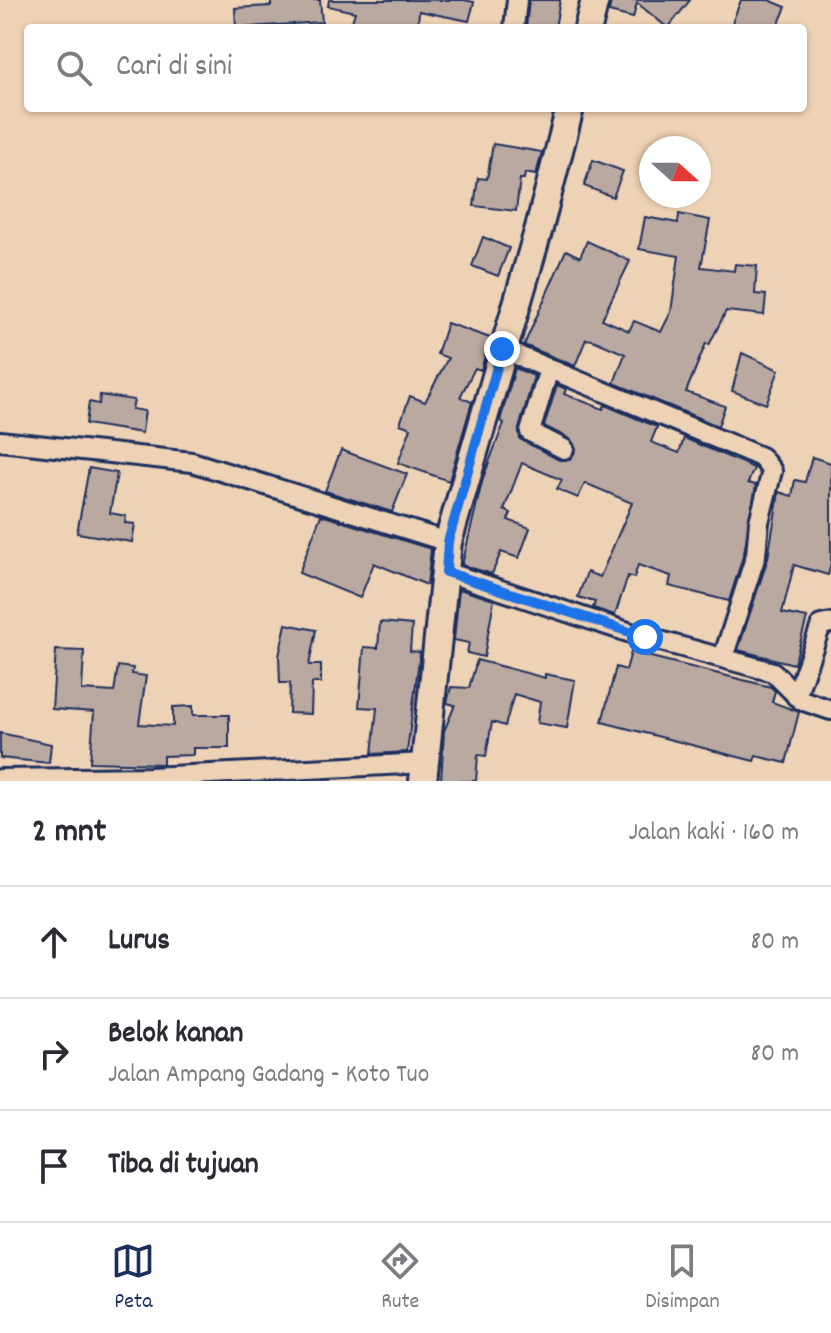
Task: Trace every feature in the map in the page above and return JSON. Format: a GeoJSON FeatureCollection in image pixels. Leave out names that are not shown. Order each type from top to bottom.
{"type":"FeatureCollection","features":[{"type":"Feature","properties":{"kind":"street"},"geometry":{"type":"LineString","coordinates":[[514,24],[517,0]]}},
{"type":"Feature","properties":{"kind":"street"},"geometry":{"type":"LineString","coordinates":[[589,24],[595,0]]}},
{"type":"Feature","properties":{"kind":"street"},"geometry":{"type":"LineString","coordinates":[[0,779],[150,779],[424,772],[448,542],[569,112]]}},
{"type":"Feature","properties":{"kind":"street"},"geometry":{"type":"LineString","coordinates":[[502,349],[769,463],[772,471],[759,522],[758,547],[723,658]]}},
{"type":"Feature","properties":{"kind":"street"},"geometry":{"type":"LineString","coordinates":[[549,369],[530,432],[564,449]]}},
{"type":"Feature","properties":{"kind":"street"},"geometry":{"type":"LineString","coordinates":[[0,441],[192,462],[448,542]]}},
{"type":"Feature","properties":{"kind":"street"},"geometry":{"type":"LineString","coordinates":[[446,572],[631,633],[773,672],[796,696],[831,710]]}},
{"type":"Feature","properties":{"kind":"street"},"geometry":{"type":"LineString","coordinates":[[796,696],[821,625],[831,623]]}},
{"type":"Feature","properties":{"kind":"building"},"geometry":{"type":"Polygon","coordinates":[[[271,0],[320,0],[322,22],[236,24],[235,8],[271,6],[271,0]]]}},
{"type":"Feature","properties":{"kind":"building"},"geometry":{"type":"Polygon","coordinates":[[[329,0],[474,2],[469,21],[419,11],[418,24],[351,24],[355,12],[328,6],[329,0]]]}},
{"type":"Feature","properties":{"kind":"building"},"geometry":{"type":"Polygon","coordinates":[[[529,0],[560,0],[556,24],[526,24],[529,0]]]}},
{"type":"Feature","properties":{"kind":"building"},"geometry":{"type":"Polygon","coordinates":[[[611,0],[690,0],[671,24],[663,24],[637,3],[633,18],[609,12],[611,0]]]}},
{"type":"Feature","properties":{"kind":"building"},"geometry":{"type":"Polygon","coordinates":[[[741,0],[769,0],[786,7],[779,24],[732,24],[741,0]]]}},
{"type":"Feature","properties":{"kind":"building"},"geometry":{"type":"Polygon","coordinates":[[[493,144],[542,152],[536,175],[525,173],[524,179],[520,179],[516,211],[474,206],[478,178],[487,179],[493,144]]]}},
{"type":"Feature","properties":{"kind":"building"},"geometry":{"type":"Polygon","coordinates":[[[593,160],[623,171],[613,197],[584,186],[593,160]]]}},
{"type":"Feature","properties":{"kind":"building"},"geometry":{"type":"Polygon","coordinates":[[[679,214],[710,220],[701,267],[734,271],[735,264],[757,266],[755,294],[766,295],[764,315],[726,311],[709,345],[706,343],[686,392],[725,406],[718,426],[614,383],[625,354],[593,340],[586,339],[575,366],[524,345],[566,250],[580,257],[587,241],[630,261],[602,319],[629,331],[634,321],[661,332],[671,312],[679,256],[639,249],[645,217],[678,223],[679,214]]]}},
{"type":"Feature","properties":{"kind":"building"},"geometry":{"type":"Polygon","coordinates":[[[483,237],[509,248],[498,276],[472,266],[483,237]]]}},
{"type":"Feature","properties":{"kind":"building"},"geometry":{"type":"Polygon","coordinates":[[[447,323],[490,338],[481,370],[475,368],[460,397],[472,402],[449,481],[398,463],[411,428],[400,424],[410,396],[425,402],[448,358],[437,354],[447,323]]]}},
{"type":"Feature","properties":{"kind":"building"},"geometry":{"type":"Polygon","coordinates":[[[742,353],[779,370],[766,404],[732,391],[742,353]]]}},
{"type":"Feature","properties":{"kind":"building"},"geometry":{"type":"Polygon","coordinates":[[[515,368],[534,376],[519,429],[520,439],[559,460],[570,459],[576,449],[570,439],[544,426],[557,385],[566,389],[564,394],[603,409],[605,405],[657,427],[651,442],[679,453],[684,438],[754,468],[748,483],[756,485],[744,553],[729,601],[669,586],[671,576],[638,565],[634,578],[628,576],[615,615],[593,608],[595,602],[578,597],[587,572],[600,577],[632,503],[585,483],[578,498],[557,489],[562,480],[522,463],[504,510],[511,513],[508,520],[530,528],[519,558],[501,552],[492,574],[462,565],[483,478],[504,423],[500,421],[515,368]]]}},
{"type":"Feature","properties":{"kind":"building"},"geometry":{"type":"Polygon","coordinates":[[[100,395],[134,400],[132,409],[145,411],[142,433],[86,424],[89,402],[99,404],[100,395]]]}},
{"type":"Feature","properties":{"kind":"building"},"geometry":{"type":"Polygon","coordinates":[[[341,450],[407,474],[392,512],[325,491],[341,450]]]}},
{"type":"Feature","properties":{"kind":"building"},"geometry":{"type":"Polygon","coordinates":[[[812,457],[831,463],[831,564],[828,575],[794,565],[782,613],[807,618],[794,664],[738,650],[768,558],[779,492],[792,496],[795,480],[805,482],[812,457]]]}},
{"type":"Feature","properties":{"kind":"building"},"geometry":{"type":"Polygon","coordinates":[[[89,468],[117,473],[110,513],[126,516],[125,523],[135,524],[132,542],[77,533],[89,468]]]}},
{"type":"Feature","properties":{"kind":"building"},"geometry":{"type":"Polygon","coordinates":[[[321,515],[431,549],[427,585],[374,563],[360,598],[299,573],[321,515]]]}},
{"type":"Feature","properties":{"kind":"building"},"geometry":{"type":"Polygon","coordinates":[[[459,589],[494,600],[484,657],[467,653],[469,643],[454,640],[459,589]]]}},
{"type":"Feature","properties":{"kind":"building"},"geometry":{"type":"Polygon","coordinates":[[[380,622],[412,625],[410,651],[420,652],[407,752],[372,754],[377,708],[359,707],[364,647],[378,648],[380,622]]]}},
{"type":"Feature","properties":{"kind":"building"},"geometry":{"type":"Polygon","coordinates":[[[286,624],[316,630],[309,665],[321,665],[321,683],[312,683],[311,714],[289,713],[290,683],[280,683],[279,656],[286,624]]]}},
{"type":"Feature","properties":{"kind":"building"},"geometry":{"type":"Polygon","coordinates":[[[56,650],[84,651],[82,690],[114,692],[118,666],[133,668],[132,674],[146,676],[139,724],[173,726],[173,707],[193,706],[193,715],[229,715],[229,748],[193,748],[193,755],[163,756],[163,764],[90,762],[94,712],[52,709],[56,650]]]}},
{"type":"Feature","properties":{"kind":"building"},"geometry":{"type":"Polygon","coordinates":[[[631,652],[771,687],[775,691],[772,702],[799,712],[786,763],[756,756],[754,761],[602,722],[616,667],[626,670],[631,652]]]}},
{"type":"Feature","properties":{"kind":"building"},"geometry":{"type":"Polygon","coordinates":[[[477,660],[545,678],[545,674],[575,680],[567,728],[537,723],[540,702],[514,694],[505,726],[492,722],[486,756],[478,755],[476,781],[441,781],[444,731],[455,705],[447,703],[451,687],[469,688],[477,660]]]}},
{"type":"Feature","properties":{"kind":"building"},"geometry":{"type":"Polygon","coordinates":[[[0,733],[51,744],[49,763],[0,758],[0,733]]]}},
{"type":"Feature","properties":{"kind":"route"},"geometry":{"type":"LineString","coordinates":[[502,349],[448,542],[446,572],[645,637]]}}]}
